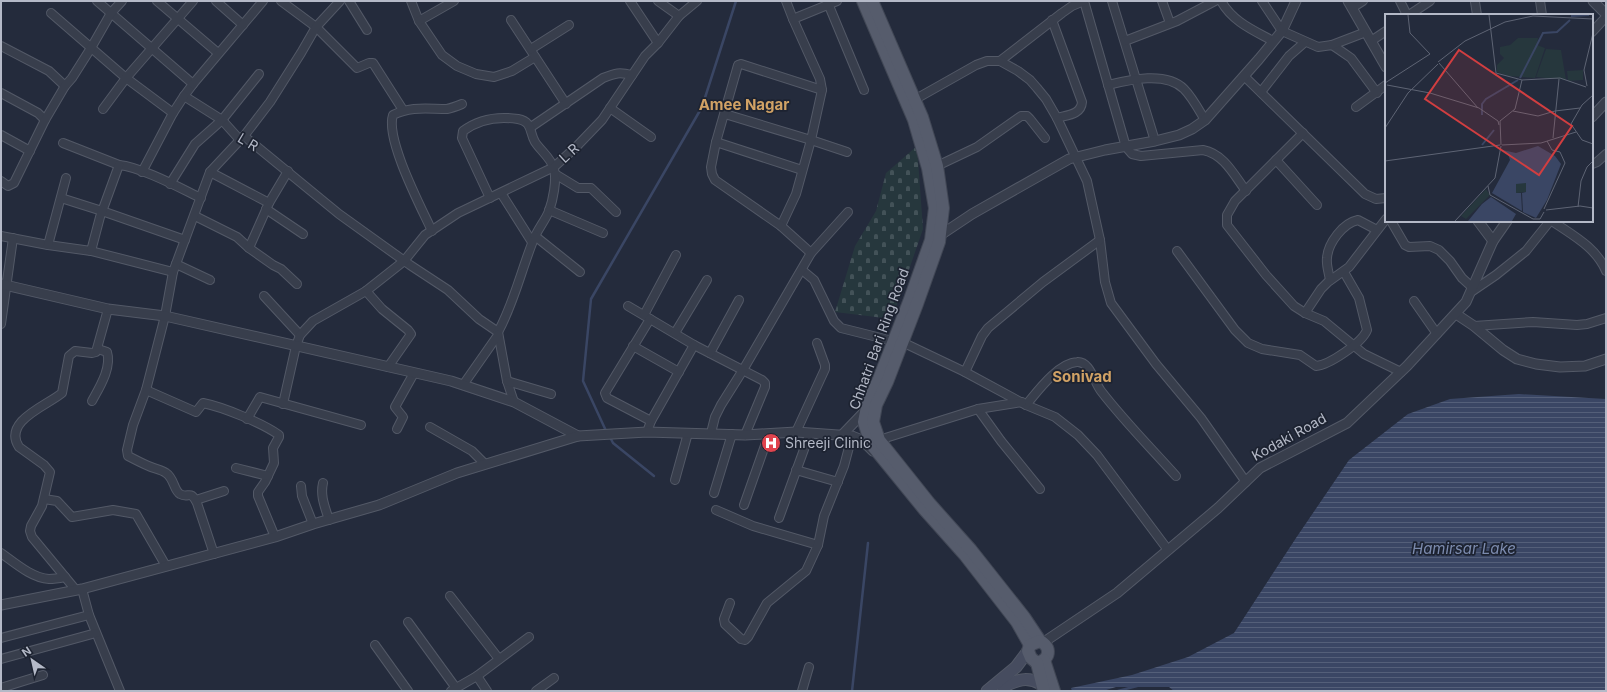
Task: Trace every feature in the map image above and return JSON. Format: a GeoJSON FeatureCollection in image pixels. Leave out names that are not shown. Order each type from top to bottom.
{"type":"FeatureCollection","features":[{"type":"Feature","properties":{"kind":"main road","name":"Chhatri Bari Ring Road"},"geometry":{"type":"LineString","coordinates":[[863,1],[914,120],[928,168],[935,208],[936,238]]}},
{"type":"Feature","properties":{"kind":"main road","name":"Chhatri Bari Ring Road"},"geometry":{"type":"LineString","coordinates":[[872,1],[922,117],[937,166],[944,208],[936,238],[876,405],[873,422],[879,440],[930,504],[971,550],[1024,617],[1054,691]]}},
{"type":"Feature","properties":{"kind":"main road","name":"Chhatri Bari Ring Road"},"geometry":{"type":"LineString","coordinates":[[898,341],[868,402],[864,422],[871,444],[924,509],[965,555],[1038,651],[1043,687]]}},
{"type":"Feature","properties":{"kind":"main road","name":"Kodaki Road"},"geometry":{"type":"LineString","coordinates":[[1000,689],[1038,651]]}},
{"type":"Feature","properties":{"kind":"main road","name":"Kodaki Road"},"geometry":{"type":"LineString","coordinates":[[987,691],[1038,651]]}},
{"type":"Feature","properties":{"kind":"main road","name":"Kodaki Road"},"geometry":{"type":"LineString","coordinates":[[1000,689],[1016,680],[1023,679],[1034,680],[1043,687]]}},
{"type":"Feature","properties":{"kind":"street"},"geometry":{"type":"LineString","coordinates":[[96,1],[193,84]]}},
{"type":"Feature","properties":{"kind":"street"},"geometry":{"type":"LineString","coordinates":[[1,181],[8,186],[14,183],[45,120],[65,86],[72,78],[91,48],[111,13],[122,1]]}},
{"type":"Feature","properties":{"kind":"street"},"geometry":{"type":"LineString","coordinates":[[157,1],[218,53]]}},
{"type":"Feature","properties":{"kind":"street"},"geometry":{"type":"LineString","coordinates":[[103,109],[126,78],[193,1]]}},
{"type":"Feature","properties":{"kind":"street"},"geometry":{"type":"LineString","coordinates":[[216,1],[243,25]]}},
{"type":"Feature","properties":{"kind":"street"},"geometry":{"type":"LineString","coordinates":[[142,172],[172,113],[184,96],[218,53],[263,1]]}},
{"type":"Feature","properties":{"kind":"street"},"geometry":{"type":"LineString","coordinates":[[281,1],[316,27],[357,68],[373,63],[403,110]]}},
{"type":"Feature","properties":{"kind":"street"},"geometry":{"type":"LineString","coordinates":[[214,554],[196,500],[193,496],[190,494],[182,495],[178,493],[172,479],[166,473],[128,456],[127,453],[133,425],[146,390],[165,316],[175,268],[210,172],[242,138],[270,102],[302,53],[316,27],[340,1]]}},
{"type":"Feature","properties":{"kind":"street"},"geometry":{"type":"LineString","coordinates":[[349,1],[367,30]]}},
{"type":"Feature","properties":{"kind":"street"},"geometry":{"type":"LineString","coordinates":[[411,1],[419,21],[442,55],[457,66],[476,74],[494,77],[512,71],[535,57]]}},
{"type":"Feature","properties":{"kind":"street"},"geometry":{"type":"LineString","coordinates":[[630,1],[658,43]]}},
{"type":"Feature","properties":{"kind":"street"},"geometry":{"type":"LineString","coordinates":[[658,1],[679,16]]}},
{"type":"Feature","properties":{"kind":"street","name":"L R"},"geometry":{"type":"LineString","coordinates":[[283,404],[296,346],[300,335],[313,321],[366,291],[404,261],[426,235],[458,214],[490,198],[554,171],[602,120],[645,56],[658,43],[679,16],[696,1]]}},
{"type":"Feature","properties":{"kind":"street"},"geometry":{"type":"LineString","coordinates":[[781,226],[796,194],[811,140],[822,90],[820,79],[786,1]]}},
{"type":"Feature","properties":{"kind":"street"},"geometry":{"type":"LineString","coordinates":[[793,19],[828,3],[837,1]]}},
{"type":"Feature","properties":{"kind":"street"},"geometry":{"type":"LineString","coordinates":[[1000,61],[1052,20],[1072,6],[1084,1],[1126,147],[1132,154],[1140,156],[1203,150],[1209,151],[1221,158],[1246,191]]}},
{"type":"Feature","properties":{"kind":"street"},"geometry":{"type":"LineString","coordinates":[[1112,1],[1155,141]]}},
{"type":"Feature","properties":{"kind":"street"},"geometry":{"type":"LineString","coordinates":[[1162,1],[1170,23]]}},
{"type":"Feature","properties":{"kind":"street"},"geometry":{"type":"LineString","coordinates":[[1125,41],[1170,23],[1215,1]]}},
{"type":"Feature","properties":{"kind":"street"},"geometry":{"type":"LineString","coordinates":[[1221,1],[1227,10],[1237,20],[1273,41]]}},
{"type":"Feature","properties":{"kind":"street"},"geometry":{"type":"LineString","coordinates":[[1262,1],[1282,31],[1318,47],[1332,45],[1366,32]]}},
{"type":"Feature","properties":{"kind":"street"},"geometry":{"type":"LineString","coordinates":[[1363,1],[1350,4],[1385,65]]}},
{"type":"Feature","properties":{"kind":"street"},"geometry":{"type":"LineString","coordinates":[[1400,1],[1407,14]]}},
{"type":"Feature","properties":{"kind":"street"},"geometry":{"type":"LineString","coordinates":[[1410,14],[1430,1]]}},
{"type":"Feature","properties":{"kind":"street"},"geometry":{"type":"LineString","coordinates":[[1473,1],[1477,14]]}},
{"type":"Feature","properties":{"kind":"street"},"geometry":{"type":"LineString","coordinates":[[1540,1],[1542,14]]}},
{"type":"Feature","properties":{"kind":"street"},"geometry":{"type":"LineString","coordinates":[[1594,1],[1606,14]]}},
{"type":"Feature","properties":{"kind":"street"},"geometry":{"type":"LineString","coordinates":[[419,21],[452,2]]}},
{"type":"Feature","properties":{"kind":"street"},"geometry":{"type":"LineString","coordinates":[[828,3],[864,90]]}},
{"type":"Feature","properties":{"kind":"street"},"geometry":{"type":"LineString","coordinates":[[936,238],[972,214],[1069,159],[1180,135],[1192,129],[1205,120],[1282,31],[1292,3]]}},
{"type":"Feature","properties":{"kind":"street"},"geometry":{"type":"LineString","coordinates":[[51,12],[126,78],[172,113]]}},
{"type":"Feature","properties":{"kind":"street"},"geometry":{"type":"LineString","coordinates":[[1593,31],[1606,18]]}},
{"type":"Feature","properties":{"kind":"street"},"geometry":{"type":"LineString","coordinates":[[511,20],[566,104]]}},
{"type":"Feature","properties":{"kind":"street"},"geometry":{"type":"LineString","coordinates":[[1052,20],[1082,102],[1080,108],[1076,112],[1057,118]]}},
{"type":"Feature","properties":{"kind":"street"},"geometry":{"type":"LineString","coordinates":[[531,49],[569,25]]}},
{"type":"Feature","properties":{"kind":"street"},"geometry":{"type":"LineString","coordinates":[[1371,41],[1385,32]]}},
{"type":"Feature","properties":{"kind":"street"},"geometry":{"type":"LineString","coordinates":[[1261,92],[1288,56],[1305,42]]}},
{"type":"Feature","properties":{"kind":"street"},"geometry":{"type":"LineString","coordinates":[[1332,45],[1351,58],[1377,92]]}},
{"type":"Feature","properties":{"kind":"street"},"geometry":{"type":"LineString","coordinates":[[1,46],[49,71],[65,86]]}},
{"type":"Feature","properties":{"kind":"street"},"geometry":{"type":"LineString","coordinates":[[914,100],[976,65],[987,61],[1000,61],[1030,80],[1046,99],[1057,118],[1087,182],[1100,240],[1105,282],[1111,303],[1152,358],[1201,418],[1246,482]]}},
{"type":"Feature","properties":{"kind":"street"},"geometry":{"type":"LineString","coordinates":[[811,253],[781,226],[715,180],[711,167],[716,142],[737,67],[741,64],[822,90]]}},
{"type":"Feature","properties":{"kind":"street"},"geometry":{"type":"LineString","coordinates":[[530,127],[604,78],[622,72],[632,75]]}},
{"type":"Feature","properties":{"kind":"street"},"geometry":{"type":"LineString","coordinates":[[170,184],[196,144],[222,120],[259,74]]}},
{"type":"Feature","properties":{"kind":"street"},"geometry":{"type":"LineString","coordinates":[[1244,76],[1365,194],[1376,199],[1385,198]]}},
{"type":"Feature","properties":{"kind":"street"},"geometry":{"type":"LineString","coordinates":[[1108,85],[1137,79],[1156,78],[1176,84],[1184,89],[1205,120]]}},
{"type":"Feature","properties":{"kind":"street"},"geometry":{"type":"LineString","coordinates":[[1356,107],[1385,86]]}},
{"type":"Feature","properties":{"kind":"street"},"geometry":{"type":"LineString","coordinates":[[1,93],[38,113],[45,120]]}},
{"type":"Feature","properties":{"kind":"street","name":"L R"},"geometry":{"type":"LineString","coordinates":[[184,96],[222,120],[242,138],[288,171],[339,214],[404,261],[448,290],[479,319],[498,333]]}},
{"type":"Feature","properties":{"kind":"street"},"geometry":{"type":"LineString","coordinates":[[1593,116],[1606,102]]}},
{"type":"Feature","properties":{"kind":"street"},"geometry":{"type":"LineString","coordinates":[[432,231],[398,155],[391,121],[393,115],[403,110],[416,108],[448,109],[462,104]]}},
{"type":"Feature","properties":{"kind":"street"},"geometry":{"type":"LineString","coordinates":[[610,108],[651,136]]}},
{"type":"Feature","properties":{"kind":"street"},"geometry":{"type":"LineString","coordinates":[[724,114],[847,152]]}},
{"type":"Feature","properties":{"kind":"street"},"geometry":{"type":"LineString","coordinates":[[937,166],[977,147],[1021,116],[1027,116],[1045,138]]}},
{"type":"Feature","properties":{"kind":"street"},"geometry":{"type":"LineString","coordinates":[[490,198],[462,138],[463,131],[471,124],[491,118],[509,118],[522,120],[530,127],[534,140],[554,171],[578,188],[591,188],[616,212]]}},
{"type":"Feature","properties":{"kind":"street"},"geometry":{"type":"LineString","coordinates":[[1303,133],[1235,201],[1227,214],[1226,219],[1228,225],[1294,306],[1305,313],[1324,321],[1353,347],[1364,354],[1401,372]]}},
{"type":"Feature","properties":{"kind":"street"},"geometry":{"type":"LineString","coordinates":[[1,135],[30,151]]}},
{"type":"Feature","properties":{"kind":"street"},"geometry":{"type":"LineString","coordinates":[[716,142],[802,170]]}},
{"type":"Feature","properties":{"kind":"street"},"geometry":{"type":"LineString","coordinates":[[63,143],[119,165],[142,172],[200,198]]}},
{"type":"Feature","properties":{"kind":"street"},"geometry":{"type":"LineString","coordinates":[[1593,164],[1606,154]]}},
{"type":"Feature","properties":{"kind":"street"},"geometry":{"type":"LineString","coordinates":[[1276,160],[1317,205]]}},
{"type":"Feature","properties":{"kind":"street"},"geometry":{"type":"LineString","coordinates":[[91,251],[102,210],[119,165]]}},
{"type":"Feature","properties":{"kind":"street"},"geometry":{"type":"LineString","coordinates":[[249,248],[267,206],[288,171]]}},
{"type":"Feature","properties":{"kind":"street"},"geometry":{"type":"LineString","coordinates":[[463,385],[498,333],[505,318],[534,239],[549,210],[554,189],[554,171]]}},
{"type":"Feature","properties":{"kind":"street"},"geometry":{"type":"LineString","coordinates":[[210,172],[267,206],[303,234]]}},
{"type":"Feature","properties":{"kind":"street"},"geometry":{"type":"LineString","coordinates":[[48,246],[66,178]]}},
{"type":"Feature","properties":{"kind":"street"},"geometry":{"type":"LineString","coordinates":[[501,194],[534,239],[580,272]]}},
{"type":"Feature","properties":{"kind":"street"},"geometry":{"type":"LineString","coordinates":[[61,198],[102,210],[185,240]]}},
{"type":"Feature","properties":{"kind":"street"},"geometry":{"type":"LineString","coordinates":[[549,210],[603,233]]}},
{"type":"Feature","properties":{"kind":"street"},"geometry":{"type":"LineString","coordinates":[[711,433],[715,417],[811,253],[848,212]]}},
{"type":"Feature","properties":{"kind":"street"},"geometry":{"type":"LineString","coordinates":[[195,216],[228,231],[267,261],[281,268],[297,284]]}},
{"type":"Feature","properties":{"kind":"street"},"geometry":{"type":"LineString","coordinates":[[1330,280],[1327,257],[1335,239],[1345,227],[1349,223],[1358,220],[1377,230]]}},
{"type":"Feature","properties":{"kind":"street"},"geometry":{"type":"LineString","coordinates":[[1305,313],[1321,289],[1330,280],[1344,272],[1356,260],[1385,220]]}},
{"type":"Feature","properties":{"kind":"street"},"geometry":{"type":"LineString","coordinates":[[1392,222],[1405,245],[1409,247],[1430,246],[1439,250],[1450,261],[1472,290],[1496,275],[1526,251],[1550,222]]}},
{"type":"Feature","properties":{"kind":"street"},"geometry":{"type":"LineString","coordinates":[[1479,222],[1493,241]]}},
{"type":"Feature","properties":{"kind":"street","name":"Kodaki Road"},"geometry":{"type":"LineString","coordinates":[[1038,651],[1117,593],[1218,508],[1260,468],[1347,422],[1401,372],[1466,302],[1493,241],[1506,222]]}},
{"type":"Feature","properties":{"kind":"street"},"geometry":{"type":"LineString","coordinates":[[1553,222],[1589,246],[1603,263],[1606,271]]}},
{"type":"Feature","properties":{"kind":"street"},"geometry":{"type":"LineString","coordinates":[[1,236],[48,246],[91,251],[175,268],[210,280]]}},
{"type":"Feature","properties":{"kind":"street"},"geometry":{"type":"LineString","coordinates":[[1,324],[4,285],[13,238]]}},
{"type":"Feature","properties":{"kind":"street"},"geometry":{"type":"LineString","coordinates":[[965,372],[982,336],[988,328],[1043,282],[1100,240]]}},
{"type":"Feature","properties":{"kind":"street"},"geometry":{"type":"LineString","coordinates":[[1177,251],[1235,330],[1248,343],[1262,349],[1300,355],[1316,366],[1324,364],[1353,347],[1364,336],[1367,327],[1359,298],[1344,272]]}},
{"type":"Feature","properties":{"kind":"street"},"geometry":{"type":"LineString","coordinates":[[651,421],[607,398],[605,396],[605,392],[633,346],[676,255]]}},
{"type":"Feature","properties":{"kind":"street"},"geometry":{"type":"LineString","coordinates":[[802,270],[814,280],[834,321],[841,328],[898,341],[965,372],[1024,404],[1055,417],[1078,435],[1097,455],[1168,550]]}},
{"type":"Feature","properties":{"kind":"street"},"geometry":{"type":"LineString","coordinates":[[675,333],[707,280]]}},
{"type":"Feature","properties":{"kind":"street"},"geometry":{"type":"LineString","coordinates":[[4,285],[108,309],[165,316],[463,385],[514,402],[578,436]]}},
{"type":"Feature","properties":{"kind":"street"},"geometry":{"type":"LineString","coordinates":[[366,291],[382,309],[411,334],[388,367]]}},
{"type":"Feature","properties":{"kind":"street"},"geometry":{"type":"LineString","coordinates":[[264,296],[300,335]]}},
{"type":"Feature","properties":{"kind":"street"},"geometry":{"type":"LineString","coordinates":[[710,353],[738,300]]}},
{"type":"Feature","properties":{"kind":"street"},"geometry":{"type":"LineString","coordinates":[[1414,301],[1437,334]]}},
{"type":"Feature","properties":{"kind":"street"},"geometry":{"type":"LineString","coordinates":[[628,306],[694,345],[762,380],[765,383],[765,388],[745,435]]}},
{"type":"Feature","properties":{"kind":"street"},"geometry":{"type":"LineString","coordinates":[[108,309],[96,352],[76,351],[69,356],[62,393],[33,410],[22,420],[17,430],[16,443],[19,447],[40,461],[50,472],[44,492],[42,506],[31,526],[30,532],[32,537],[78,589],[120,691]]}},
{"type":"Feature","properties":{"kind":"street"},"geometry":{"type":"LineString","coordinates":[[1456,314],[1517,359],[1536,364],[1560,366],[1585,366],[1606,359]]}},
{"type":"Feature","properties":{"kind":"street"},"geometry":{"type":"LineString","coordinates":[[1474,326],[1533,322],[1577,325],[1587,324],[1606,318]]}},
{"type":"Feature","properties":{"kind":"street"},"geometry":{"type":"LineString","coordinates":[[498,333],[507,380],[514,402]]}},
{"type":"Feature","properties":{"kind":"street"},"geometry":{"type":"LineString","coordinates":[[796,432],[825,369],[817,343]]}},
{"type":"Feature","properties":{"kind":"street"},"geometry":{"type":"LineString","coordinates":[[647,432],[651,421],[694,345]]}},
{"type":"Feature","properties":{"kind":"street"},"geometry":{"type":"LineString","coordinates":[[633,346],[679,372]]}},
{"type":"Feature","properties":{"kind":"street"},"geometry":{"type":"LineString","coordinates":[[92,401],[104,379],[107,363],[106,352],[98,349]]}},
{"type":"Feature","properties":{"kind":"street"},"geometry":{"type":"LineString","coordinates":[[879,440],[978,409],[1024,404],[1064,367],[1076,362],[1082,362],[1101,391],[1176,476]]}},
{"type":"Feature","properties":{"kind":"street"},"geometry":{"type":"LineString","coordinates":[[397,430],[403,417],[395,407],[414,373]]}},
{"type":"Feature","properties":{"kind":"street"},"geometry":{"type":"LineString","coordinates":[[507,380],[551,394]]}},
{"type":"Feature","properties":{"kind":"street"},"geometry":{"type":"LineString","coordinates":[[146,390],[196,412],[203,403],[216,406],[247,419],[276,433],[279,436],[273,448],[274,459],[268,476],[258,492],[258,496],[275,537]]}},
{"type":"Feature","properties":{"kind":"street"},"geometry":{"type":"LineString","coordinates":[[247,419],[260,397],[361,425]]}},
{"type":"Feature","properties":{"kind":"street"},"geometry":{"type":"LineString","coordinates":[[978,409],[1001,442],[1040,489]]}},
{"type":"Feature","properties":{"kind":"street"},"geometry":{"type":"LineString","coordinates":[[842,435],[866,410]]}},
{"type":"Feature","properties":{"kind":"street"},"geometry":{"type":"LineString","coordinates":[[430,427],[472,451],[485,464]]}},
{"type":"Feature","properties":{"kind":"street"},"geometry":{"type":"LineString","coordinates":[[1,605],[78,589],[275,537],[313,524],[379,505],[457,473],[578,436],[647,432],[745,435],[796,432],[852,436],[862,440],[890,468]]}},
{"type":"Feature","properties":{"kind":"street"},"geometry":{"type":"LineString","coordinates":[[675,480],[688,433]]}},
{"type":"Feature","properties":{"kind":"street"},"geometry":{"type":"LineString","coordinates":[[779,518],[810,433]]}},
{"type":"Feature","properties":{"kind":"street"},"geometry":{"type":"LineString","coordinates":[[714,493],[732,434]]}},
{"type":"Feature","properties":{"kind":"street"},"geometry":{"type":"LineString","coordinates":[[744,505],[769,434]]}},
{"type":"Feature","properties":{"kind":"street"},"geometry":{"type":"LineString","coordinates":[[730,603],[724,619],[725,624],[741,639],[745,640],[767,603],[806,571],[818,546],[824,516],[838,482],[852,436]]}},
{"type":"Feature","properties":{"kind":"street"},"geometry":{"type":"LineString","coordinates":[[236,468],[268,476]]}},
{"type":"Feature","properties":{"kind":"street"},"geometry":{"type":"LineString","coordinates":[[796,470],[838,482]]}},
{"type":"Feature","properties":{"kind":"street"},"geometry":{"type":"LineString","coordinates":[[323,483],[321,491],[329,520]]}},
{"type":"Feature","properties":{"kind":"street"},"geometry":{"type":"LineString","coordinates":[[301,486],[302,496],[313,524]]}},
{"type":"Feature","properties":{"kind":"street"},"geometry":{"type":"LineString","coordinates":[[196,500],[224,491]]}},
{"type":"Feature","properties":{"kind":"street"},"geometry":{"type":"LineString","coordinates":[[44,499],[56,501],[72,517],[113,510],[136,514],[166,566]]}},
{"type":"Feature","properties":{"kind":"street"},"geometry":{"type":"LineString","coordinates":[[716,510],[753,526],[818,546]]}},
{"type":"Feature","properties":{"kind":"street"},"geometry":{"type":"LineString","coordinates":[[1,554],[37,576],[49,579],[66,577]]}},
{"type":"Feature","properties":{"kind":"street"},"geometry":{"type":"LineString","coordinates":[[450,596],[499,659]]}},
{"type":"Feature","properties":{"kind":"street"},"geometry":{"type":"LineString","coordinates":[[1,638],[89,615]]}},
{"type":"Feature","properties":{"kind":"street"},"geometry":{"type":"LineString","coordinates":[[408,622],[453,689],[477,676],[529,637]]}},
{"type":"Feature","properties":{"kind":"street"},"geometry":{"type":"LineString","coordinates":[[1,659],[96,633]]}},
{"type":"Feature","properties":{"kind":"street"},"geometry":{"type":"LineString","coordinates":[[375,645],[408,691]]}},
{"type":"Feature","properties":{"kind":"street"},"geometry":{"type":"LineString","coordinates":[[802,691],[809,667]]}},
{"type":"Feature","properties":{"kind":"street"},"geometry":{"type":"LineString","coordinates":[[1,688],[43,675]]}},
{"type":"Feature","properties":{"kind":"street"},"geometry":{"type":"LineString","coordinates":[[477,676],[487,691]]}},
{"type":"Feature","properties":{"kind":"street"},"geometry":{"type":"LineString","coordinates":[[536,691],[554,678]]}},
{"type":"Feature","properties":{"kind":"green space"},"geometry":{"type":"Polygon","coordinates":[[[917,146],[923,229],[892,319],[835,312],[855,246],[876,211],[886,173],[917,146]]]}},
{"type":"Feature","properties":{"kind":"water","name":"Hamirsar Lake"},"geometry":{"type":"Polygon","coordinates":[[[1519,394],[1606,399],[1606,691],[1174,691],[1169,687],[1116,687],[1103,691],[1072,691],[1071,688],[1132,675],[1188,657],[1234,633],[1349,460],[1408,414],[1450,399],[1519,394]]]}},
{"type":"Feature","properties":{"kind":"waterway"},"geometry":{"type":"LineString","coordinates":[[607,433],[583,381],[591,299],[702,107],[736,1]]}},
{"type":"Feature","properties":{"kind":"waterway"},"geometry":{"type":"LineString","coordinates":[[610,437],[613,443],[654,476]]}},
{"type":"Feature","properties":{"kind":"waterway"},"geometry":{"type":"LineString","coordinates":[[852,691],[868,543]]}},
{"type":"Feature","properties":{"kind":"waterway"},"geometry":{"type":"LineString","coordinates":[[1118,691],[1137,686]]}},
{"type":"Feature","properties":{"kind":"place","name":"Shreeji Clinic"},"geometry":{"type":"Point","coordinates":[771,443]}},
{"type":"Feature","properties":{"kind":"district","name":"Amee Nagar"},"geometry":{"type":"Point","coordinates":[744,105]}},
{"type":"Feature","properties":{"kind":"district","name":"Sonivad"},"geometry":{"type":"Point","coordinates":[1082,377]}}]}
